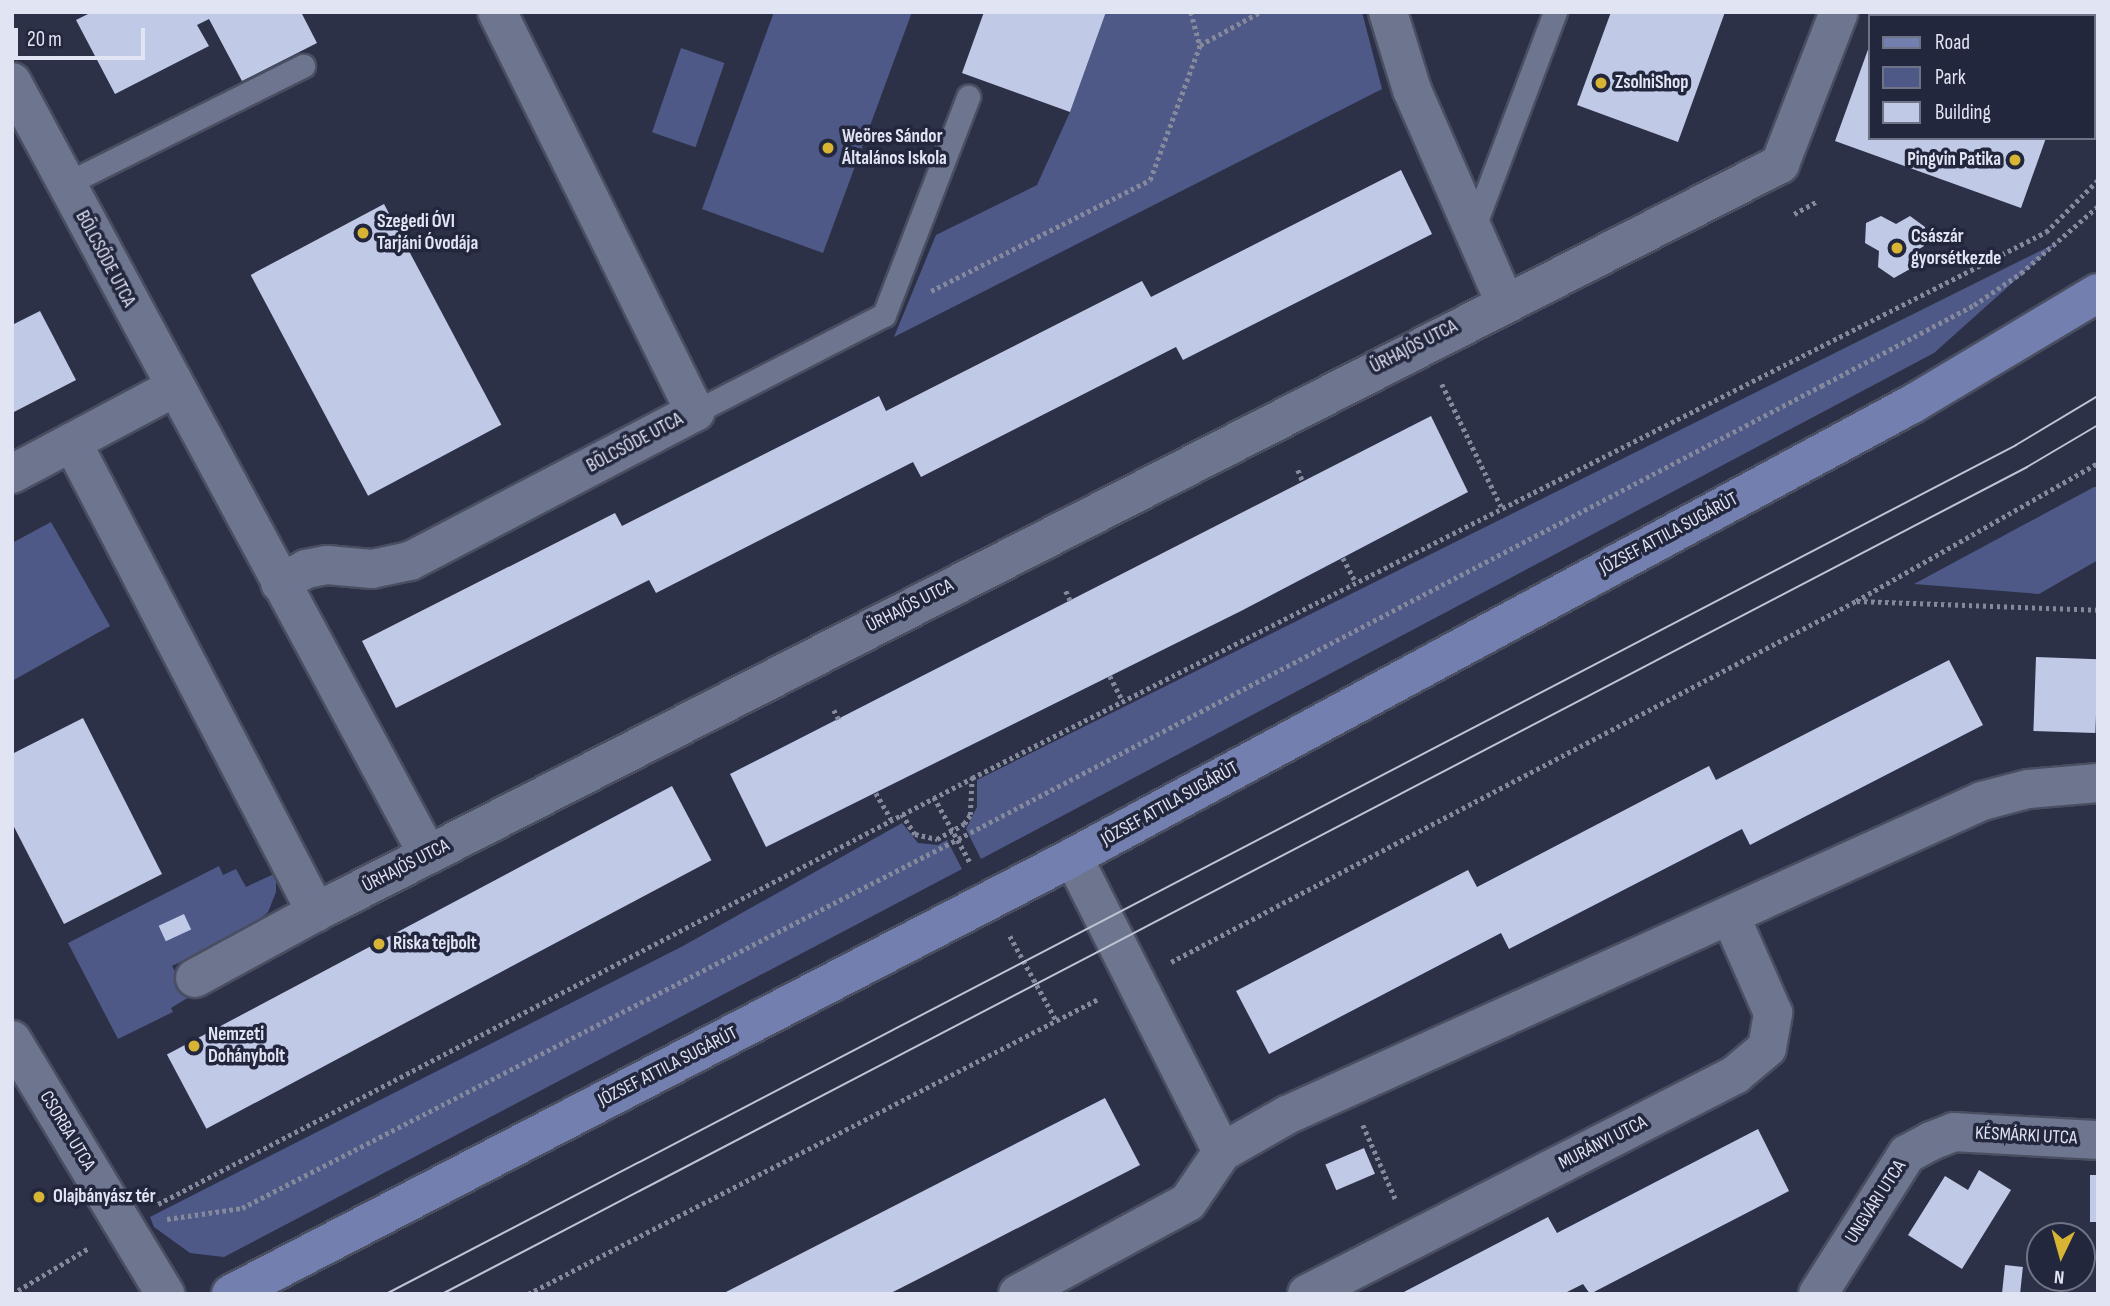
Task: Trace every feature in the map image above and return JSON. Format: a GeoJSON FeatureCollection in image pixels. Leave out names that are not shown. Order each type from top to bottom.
{"type":"FeatureCollection","features":[{"type":"Feature","properties":{"kind":"main road","name":"JÓZSEF ATTILA SUGÁRÚT"},"geometry":{"type":"LineString","coordinates":[[231,1294],[1073,857],[1914,402],[2098,293]]}},
{"type":"Feature","properties":{"kind":"street","name":"BÖLCSŐDE UTCA"},"geometry":{"type":"LineString","coordinates":[[280,583],[306,569],[327,565],[372,569],[410,561],[695,412],[497,12]]}},
{"type":"Feature","properties":{"kind":"street"},"geometry":{"type":"LineString","coordinates":[[1388,12],[1412,90],[1504,301]]}},
{"type":"Feature","properties":{"kind":"street","name":"ŰRHAJÓS UTCA"},"geometry":{"type":"LineString","coordinates":[[195,978],[316,912],[1422,343],[1780,163],[1839,12]]}},
{"type":"Feature","properties":{"kind":"street","name":"BÖLCSŐDE UTCA"},"geometry":{"type":"LineString","coordinates":[[12,82],[174,388],[428,855]]}},
{"type":"Feature","properties":{"kind":"street"},"geometry":{"type":"LineString","coordinates":[[12,474],[174,388]]}},
{"type":"Feature","properties":{"kind":"street"},"geometry":{"type":"LineString","coordinates":[[72,442],[316,912]]}},
{"type":"Feature","properties":{"kind":"street"},"geometry":{"type":"LineString","coordinates":[[1018,1294],[1188,1202],[1222,1152],[1346,1088],[1982,801],[2028,789],[2098,783]]}},
{"type":"Feature","properties":{"kind":"street"},"geometry":{"type":"LineString","coordinates":[[1073,857],[1222,1152]]}},
{"type":"Feature","properties":{"kind":"street","name":"MURÁNYI UTCA"},"geometry":{"type":"LineString","coordinates":[[1307,1294],[1735,1075],[1767,1048],[1773,1013],[1730,915]]}},
{"type":"Feature","properties":{"kind":"street","name":"CSORBA UTCA"},"geometry":{"type":"LineString","coordinates":[[12,1040],[165,1294]]}},
{"type":"Feature","properties":{"kind":"street","name":"KÉSMÁRKI UTCA"},"geometry":{"type":"LineString","coordinates":[[1954,1132],[2098,1140]]}},
{"type":"Feature","properties":{"kind":"street","name":"UNGVÁRI UTCA"},"geometry":{"type":"LineString","coordinates":[[1818,1294],[1907,1154],[1954,1132]]}},
{"type":"Feature","properties":{"kind":"lane"},"geometry":{"type":"LineString","coordinates":[[1473,229],[1555,12]]}},
{"type":"Feature","properties":{"kind":"lane"},"geometry":{"type":"LineString","coordinates":[[66,184],[303,66]]}},
{"type":"Feature","properties":{"kind":"lane"},"geometry":{"type":"LineString","coordinates":[[695,412],[884,315],[968,97]]}},
{"type":"Feature","properties":{"kind":"path"},"geometry":{"type":"LineString","coordinates":[[884,315],[1150,180],[1200,45],[1191,12]]}},
{"type":"Feature","properties":{"kind":"path"},"geometry":{"type":"LineString","coordinates":[[1200,45],[1260,12]]}},
{"type":"Feature","properties":{"kind":"path"},"geometry":{"type":"LineString","coordinates":[[12,1294],[173,1195],[891,819],[1501,506],[2046,232],[2098,180]]}},
{"type":"Feature","properties":{"kind":"path"},"geometry":{"type":"LineString","coordinates":[[1794,214],[1816,202]]}},
{"type":"Feature","properties":{"kind":"path"},"geometry":{"type":"LineString","coordinates":[[125,1226],[242,1208],[958,839],[1974,305],[2021,273],[2098,205]]}},
{"type":"Feature","properties":{"kind":"path"},"geometry":{"type":"LineString","coordinates":[[1422,343],[1501,506]]}},
{"type":"Feature","properties":{"kind":"path"},"geometry":{"type":"LineString","coordinates":[[528,1294],[1135,981],[1856,601],[2098,463]]}},
{"type":"Feature","properties":{"kind":"path"},"geometry":{"type":"LineString","coordinates":[[1297,470],[1303,482]]}},
{"type":"Feature","properties":{"kind":"path"},"geometry":{"type":"LineString","coordinates":[[1343,558],[1355,581]]}},
{"type":"Feature","properties":{"kind":"path"},"geometry":{"type":"LineString","coordinates":[[1066,591],[1071,602]]}},
{"type":"Feature","properties":{"kind":"path"},"geometry":{"type":"LineString","coordinates":[[1856,601],[2098,610]]}},
{"type":"Feature","properties":{"kind":"path"},"geometry":{"type":"LineString","coordinates":[[1110,676],[1122,701]]}},
{"type":"Feature","properties":{"kind":"path"},"geometry":{"type":"LineString","coordinates":[[834,710],[839,720]]}},
{"type":"Feature","properties":{"kind":"path"},"geometry":{"type":"LineString","coordinates":[[902,814],[915,834],[926,838],[937,839],[953,831],[970,815],[972,778]]}},
{"type":"Feature","properties":{"kind":"path"},"geometry":{"type":"LineString","coordinates":[[876,793],[891,819]]}},
{"type":"Feature","properties":{"kind":"path"},"geometry":{"type":"LineString","coordinates":[[934,797],[958,839]]}},
{"type":"Feature","properties":{"kind":"path"},"geometry":{"type":"LineString","coordinates":[[1018,951],[1056,1020]]}},
{"type":"Feature","properties":{"kind":"path"},"geometry":{"type":"LineString","coordinates":[[1346,1088],[1414,1240]]}},
{"type":"Feature","properties":{"kind":"green space"},"geometry":{"type":"Polygon","coordinates":[[[774,12],[912,12],[823,253],[702,209],[774,12]]]}},
{"type":"Feature","properties":{"kind":"green space"},"geometry":{"type":"Polygon","coordinates":[[[1106,12],[1362,12],[1382,89],[894,337],[936,235],[1037,185],[1070,112],[1106,12]]]}},
{"type":"Feature","properties":{"kind":"green space"},"geometry":{"type":"Polygon","coordinates":[[[681,48],[724,63],[696,147],[652,132],[681,48]]]}},
{"type":"Feature","properties":{"kind":"green space"},"geometry":{"type":"Polygon","coordinates":[[[2058,242],[1934,353],[981,859],[966,829],[977,807],[977,780],[2058,242]]]}},
{"type":"Feature","properties":{"kind":"green space"},"geometry":{"type":"Polygon","coordinates":[[[2098,487],[2098,560],[2039,594],[1914,584],[2098,487]]]}},
{"type":"Feature","properties":{"kind":"green space"},"geometry":{"type":"Polygon","coordinates":[[[51,522],[110,626],[12,681],[12,543],[51,522]]]}},
{"type":"Feature","properties":{"kind":"green space"},"geometry":{"type":"Polygon","coordinates":[[[902,823],[918,843],[938,845],[947,840],[962,869],[224,1257],[190,1253],[154,1227],[150,1217],[683,946],[902,823]]]}},
{"type":"Feature","properties":{"kind":"green space"},"geometry":{"type":"Polygon","coordinates":[[[219,866],[223,875],[236,869],[246,887],[276,873],[276,892],[268,912],[248,929],[172,966],[189,997],[171,1008],[173,1012],[118,1039],[68,943],[219,866]]]}},
{"type":"Feature","properties":{"kind":"building"},"geometry":{"type":"Polygon","coordinates":[[[92,12],[301,12],[317,43],[242,81],[209,19],[197,25],[209,46],[115,94],[76,20],[92,12]]]}},
{"type":"Feature","properties":{"kind":"building"},"geometry":{"type":"Polygon","coordinates":[[[984,12],[1106,12],[1070,112],[962,73],[984,12]]]}},
{"type":"Feature","properties":{"kind":"building"},"geometry":{"type":"Polygon","coordinates":[[[1611,12],[1725,12],[1678,142],[1577,105],[1611,12]]]}},
{"type":"Feature","properties":{"kind":"building"},"geometry":{"type":"Polygon","coordinates":[[[1881,12],[2091,12],[1986,14],[1881,12]]]}},
{"type":"Feature","properties":{"kind":"building"},"geometry":{"type":"Polygon","coordinates":[[[1868,50],[1868,140],[2045,140],[2021,208],[1835,141],[1868,50]]]}},
{"type":"Feature","properties":{"kind":"building"},"geometry":{"type":"Polygon","coordinates":[[[1401,170],[1432,234],[1183,360],[1176,347],[921,477],[913,462],[656,593],[649,580],[396,708],[362,641],[615,513],[622,526],[879,396],[886,411],[1142,281],[1151,297],[1401,170]]]}},
{"type":"Feature","properties":{"kind":"building"},"geometry":{"type":"Polygon","coordinates":[[[384,204],[501,425],[368,496],[251,275],[384,204]]]}},
{"type":"Feature","properties":{"kind":"building","name":"Császár gyorsétkezde"},"geometry":{"type":"Polygon","coordinates":[[[1881,216],[1896,224],[1910,216],[1925,227],[1924,246],[1911,254],[1910,269],[1894,278],[1878,267],[1879,251],[1865,243],[1866,223],[1881,216]]]}},
{"type":"Feature","properties":{"kind":"building"},"geometry":{"type":"Polygon","coordinates":[[[40,311],[76,380],[12,413],[12,325],[40,311]]]}},
{"type":"Feature","properties":{"kind":"building"},"geometry":{"type":"Polygon","coordinates":[[[1431,416],[1468,492],[1241,611],[766,847],[730,774],[1431,416]]]}},
{"type":"Feature","properties":{"kind":"building"},"geometry":{"type":"Polygon","coordinates":[[[2036,657],[2098,659],[2095,733],[2033,731],[2036,657]]]}},
{"type":"Feature","properties":{"kind":"building"},"geometry":{"type":"Polygon","coordinates":[[[1949,660],[1983,725],[1750,845],[1742,829],[1509,949],[1501,933],[1269,1054],[1236,991],[1468,870],[1477,887],[1709,766],[1716,780],[1949,660]]]}},
{"type":"Feature","properties":{"kind":"building"},"geometry":{"type":"Polygon","coordinates":[[[83,718],[162,874],[64,924],[12,823],[12,754],[83,718]]]}},
{"type":"Feature","properties":{"kind":"building"},"geometry":{"type":"Polygon","coordinates":[[[672,786],[711,860],[206,1129],[167,1055],[672,786]]]}},
{"type":"Feature","properties":{"kind":"building"},"geometry":{"type":"Polygon","coordinates":[[[184,914],[191,929],[166,941],[159,926],[184,914]]]}},
{"type":"Feature","properties":{"kind":"building"},"geometry":{"type":"Polygon","coordinates":[[[1105,1098],[1140,1165],[944,1266],[889,1294],[722,1294],[1105,1098]]]}},
{"type":"Feature","properties":{"kind":"building"},"geometry":{"type":"Polygon","coordinates":[[[1758,1129],[1789,1191],[1590,1294],[1583,1284],[1563,1294],[1400,1294],[1548,1217],[1557,1233],[1758,1129]]]}},
{"type":"Feature","properties":{"kind":"building"},"geometry":{"type":"Polygon","coordinates":[[[1364,1148],[1375,1174],[1336,1190],[1325,1164],[1364,1148]]]}},
{"type":"Feature","properties":{"kind":"building"},"geometry":{"type":"Polygon","coordinates":[[[1979,1170],[2011,1190],[1962,1269],[1908,1235],[1945,1176],[1968,1190],[1979,1170]]]}},
{"type":"Feature","properties":{"kind":"building"},"geometry":{"type":"Polygon","coordinates":[[[2090,1175],[2098,1175],[2098,1222],[2090,1222],[2090,1175]]]}},
{"type":"Feature","properties":{"kind":"building"},"geometry":{"type":"Polygon","coordinates":[[[2005,1265],[2023,1267],[2020,1294],[2002,1294],[2005,1265]]]}},
{"type":"Feature","properties":{"kind":"tram line"},"geometry":{"type":"LineString","coordinates":[[386,1294],[2016,445],[2098,396]]}},
{"type":"Feature","properties":{"kind":"tram line"},"geometry":{"type":"LineString","coordinates":[[442,1294],[2027,467],[2098,425]]}},
{"type":"Feature","properties":{"kind":"place","name":"ZsolniShop"},"geometry":{"type":"Point","coordinates":[1601,83]}},
{"type":"Feature","properties":{"kind":"place","name":"Weöres Sándor Általános Iskola"},"geometry":{"type":"Point","coordinates":[828,148]}},
{"type":"Feature","properties":{"kind":"place","name":"Pingvin Patika"},"geometry":{"type":"Point","coordinates":[2015,160]}},
{"type":"Feature","properties":{"kind":"place","name":"Szegedi ÓVI Tarjáni Óvodája"},"geometry":{"type":"Point","coordinates":[363,233]}},
{"type":"Feature","properties":{"kind":"place","name":"Császár gyorsétkezde"},"geometry":{"type":"Point","coordinates":[1897,248]}},
{"type":"Feature","properties":{"kind":"place","name":"Riska tejbolt"},"geometry":{"type":"Point","coordinates":[379,944]}},
{"type":"Feature","properties":{"kind":"place","name":"Nemzeti Dohánybolt"},"geometry":{"type":"Point","coordinates":[194,1046]}},
{"type":"Feature","properties":{"kind":"place","name":"Olajbányász tér"},"geometry":{"type":"Point","coordinates":[39,1197]}}]}
